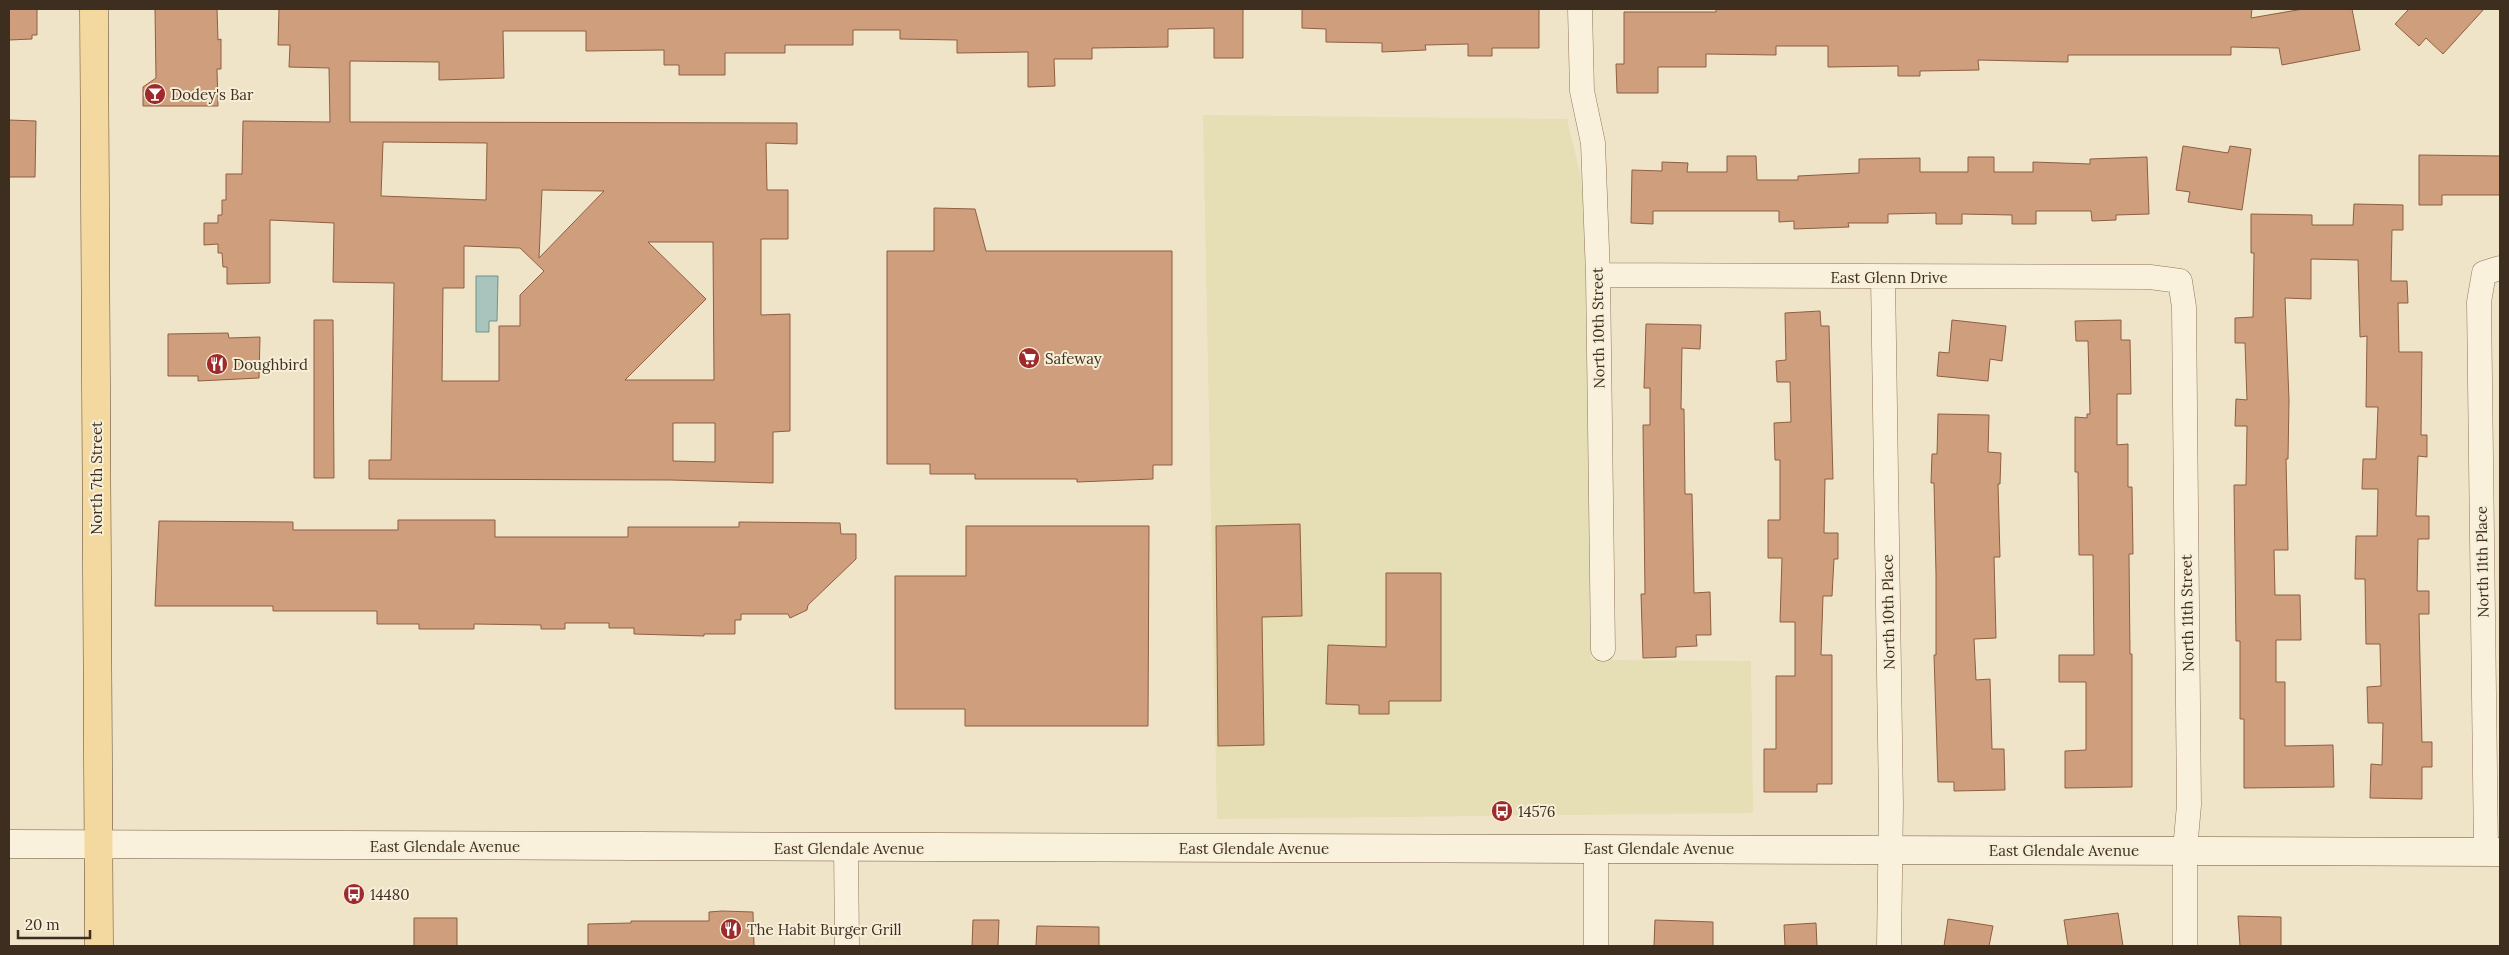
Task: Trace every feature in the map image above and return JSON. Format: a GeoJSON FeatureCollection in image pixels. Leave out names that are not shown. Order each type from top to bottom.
{"type":"FeatureCollection","features":[{"type":"Feature","properties":{"kind":"main road","name":"North 7th Street"},"geometry":{"type":"LineString","coordinates":[[94,9],[99,946]]}},
{"type":"Feature","properties":{"kind":"main road","name":"East Glendale Avenue"},"geometry":{"type":"LineString","coordinates":[[9,844],[2493,852]]}},
{"type":"Feature","properties":{"kind":"street","name":"North 10th Street"},"geometry":{"type":"LineString","coordinates":[[1580,9],[1582,90],[1593,143],[1598,275],[1603,649]]}},
{"type":"Feature","properties":{"kind":"street","name":"North 11th Place"},"geometry":{"type":"LineString","coordinates":[[2492,270],[2479,302],[2493,852]]}},
{"type":"Feature","properties":{"kind":"street","name":"East Glenn Drive"},"geometry":{"type":"LineString","coordinates":[[1598,275],[2150,277],[2180,281]]}},
{"type":"Feature","properties":{"kind":"street","name":"North 10th Place"},"geometry":{"type":"LineString","coordinates":[[1883,277],[1890,849],[1889,946]]}},
{"type":"Feature","properties":{"kind":"street","name":"North 11th Street"},"geometry":{"type":"LineString","coordinates":[[2180,281],[2184,307],[2189,805],[2185,850],[2186,946]]}},
{"type":"Feature","properties":{"kind":"street"},"geometry":{"type":"LineString","coordinates":[[846,847],[847,946]]}},
{"type":"Feature","properties":{"kind":"street"},"geometry":{"type":"LineString","coordinates":[[1596,848],[1596,946]]}},
{"type":"Feature","properties":{"kind":"shaded area"},"geometry":{"type":"Polygon","coordinates":[[[1203,115],[1567,119],[1584,190],[1591,660],[1751,661],[1753,813],[1217,819],[1203,115]]]}},
{"type":"Feature","properties":{"kind":"water"},"geometry":{"type":"Polygon","coordinates":[[[476,276],[498,276],[497,321],[489,321],[489,332],[476,332],[476,276]]]}},
{"type":"Feature","properties":{"kind":"building"},"geometry":{"type":"Polygon","coordinates":[[[9,9],[37,9],[37,35],[32,35],[32,39],[9,40],[9,9]]]}},
{"type":"Feature","properties":{"kind":"building"},"geometry":{"type":"Polygon","coordinates":[[[155,9],[217,9],[218,40],[221,39],[221,69],[217,69],[218,106],[143,106],[143,87],[156,78],[155,9]]]}},
{"type":"Feature","properties":{"kind":"building"},"geometry":{"type":"Polygon","coordinates":[[[279,9],[1243,9],[1243,58],[1214,58],[1214,28],[1168,29],[1168,47],[1092,48],[1092,59],[1054,59],[1055,86],[1028,87],[1028,52],[957,53],[957,40],[900,39],[900,30],[853,30],[853,45],[785,45],[785,53],[725,53],[725,75],[679,75],[679,65],[664,65],[664,50],[586,51],[586,31],[503,31],[504,78],[439,80],[439,62],[350,61],[350,122],[797,123],[797,144],[766,143],[767,190],[788,190],[788,239],[761,239],[761,315],[790,314],[790,431],[773,432],[773,483],[671,480],[369,479],[369,460],[391,460],[394,283],[333,282],[334,223],[270,220],[270,283],[227,284],[227,267],[223,267],[222,253],[218,253],[218,244],[204,245],[204,223],[218,223],[218,215],[222,215],[222,200],[226,200],[226,174],[242,174],[243,121],[330,122],[329,68],[289,67],[290,45],[278,45],[279,9]],[[383,142],[381,196],[486,200],[487,143],[383,142]],[[542,190],[539,258],[604,191],[542,190]],[[648,242],[706,299],[625,380],[714,380],[713,242],[648,242]],[[464,246],[464,288],[443,288],[442,381],[499,381],[499,326],[520,326],[520,295],[544,271],[520,248],[464,246]],[[673,423],[673,461],[715,462],[715,423],[673,423]]]}},
{"type":"Feature","properties":{"kind":"building"},"geometry":{"type":"Polygon","coordinates":[[[1302,9],[1539,9],[1539,48],[1492,48],[1492,56],[1468,56],[1468,44],[1425,45],[1426,50],[1382,52],[1382,43],[1326,42],[1326,29],[1302,28],[1302,9]]]}},
{"type":"Feature","properties":{"kind":"building"},"geometry":{"type":"Polygon","coordinates":[[[1716,9],[2252,9],[2251,18],[2303,9],[2352,9],[2360,50],[2282,65],[2279,48],[2231,47],[2231,55],[2068,55],[2068,62],[1978,60],[1979,70],[1920,71],[1920,76],[1898,76],[1898,66],[1828,67],[1828,46],[1776,46],[1776,55],[1706,54],[1706,67],[1658,67],[1658,93],[1617,93],[1616,64],[1624,64],[1624,12],[1716,12],[1716,9]]]}},
{"type":"Feature","properties":{"kind":"building"},"geometry":{"type":"Polygon","coordinates":[[[2409,9],[2484,9],[2443,54],[2426,38],[2419,46],[2395,24],[2409,9]]]}},
{"type":"Feature","properties":{"kind":"building"},"geometry":{"type":"Polygon","coordinates":[[[9,120],[36,121],[35,177],[9,177],[9,120]]]}},
{"type":"Feature","properties":{"kind":"building"},"geometry":{"type":"Polygon","coordinates":[[[2183,146],[2228,153],[2230,146],[2251,149],[2242,210],[2188,202],[2190,192],[2176,190],[2183,146]]]}},
{"type":"Feature","properties":{"kind":"building"},"geometry":{"type":"Polygon","coordinates":[[[2419,155],[2500,156],[2500,195],[2442,195],[2442,205],[2419,205],[2419,155]]]}},
{"type":"Feature","properties":{"kind":"building"},"geometry":{"type":"Polygon","coordinates":[[[1727,156],[1756,156],[1757,180],[1798,180],[1798,176],[1859,173],[1859,159],[1920,158],[1920,172],[1968,172],[1968,157],[1994,157],[1994,172],[2033,172],[2033,162],[2090,164],[2090,159],[2147,157],[2149,214],[2116,215],[2116,220],[2092,221],[2091,211],[2036,211],[2036,224],[2012,224],[2012,215],[1962,214],[1962,224],[1936,224],[1936,213],[1888,214],[1888,223],[1848,223],[1849,227],[1794,229],[1794,221],[1779,222],[1779,211],[1653,211],[1653,224],[1631,223],[1632,170],[1662,171],[1662,162],[1688,163],[1687,172],[1727,172],[1727,156]]]}},
{"type":"Feature","properties":{"kind":"building"},"geometry":{"type":"Polygon","coordinates":[[[2354,204],[2403,205],[2403,230],[2392,230],[2391,281],[2407,281],[2408,303],[2398,303],[2399,352],[2422,352],[2421,435],[2427,435],[2427,457],[2418,456],[2416,516],[2429,516],[2429,539],[2418,539],[2417,591],[2429,591],[2429,614],[2419,614],[2422,742],[2432,742],[2432,767],[2422,767],[2422,799],[2370,798],[2371,764],[2382,765],[2383,723],[2368,723],[2367,687],[2381,686],[2380,644],[2366,644],[2365,579],[2355,579],[2356,536],[2377,536],[2378,489],[2362,489],[2363,459],[2376,459],[2378,407],[2366,407],[2367,336],[2360,337],[2358,260],[2311,259],[2311,299],[2285,298],[2289,400],[2288,459],[2286,459],[2288,550],[2274,550],[2275,595],[2300,595],[2301,640],[2276,640],[2276,682],[2285,682],[2285,746],[2333,745],[2334,787],[2244,788],[2244,719],[2240,719],[2240,641],[2236,641],[2234,485],[2246,485],[2247,426],[2235,426],[2236,399],[2247,400],[2245,343],[2235,343],[2235,318],[2253,317],[2254,253],[2251,253],[2251,214],[2312,215],[2312,225],[2353,225],[2354,204]]]}},
{"type":"Feature","properties":{"kind":"building","name":"Safeway"},"geometry":{"type":"Polygon","coordinates":[[[934,208],[975,209],[986,251],[1172,251],[1172,465],[1153,465],[1153,479],[1077,482],[1077,479],[975,479],[975,474],[930,474],[930,464],[887,464],[887,251],[934,251],[934,208]]]}},
{"type":"Feature","properties":{"kind":"building"},"geometry":{"type":"Polygon","coordinates":[[[1820,311],[1821,326],[1829,326],[1833,479],[1825,479],[1824,533],[1838,533],[1838,559],[1834,559],[1832,596],[1823,596],[1821,655],[1832,655],[1832,784],[1817,784],[1817,792],[1764,792],[1764,749],[1776,749],[1776,676],[1795,676],[1795,622],[1780,622],[1782,558],[1768,558],[1768,520],[1780,520],[1780,460],[1775,460],[1774,423],[1791,422],[1790,382],[1777,382],[1776,361],[1786,360],[1785,313],[1820,311]]]}},
{"type":"Feature","properties":{"kind":"building"},"geometry":{"type":"Polygon","coordinates":[[[314,320],[333,320],[334,478],[314,478],[314,320]]]}},
{"type":"Feature","properties":{"kind":"building"},"geometry":{"type":"Polygon","coordinates":[[[1952,320],[2006,326],[2002,361],[1990,359],[1988,381],[1937,376],[1939,352],[1949,353],[1952,320]]]}},
{"type":"Feature","properties":{"kind":"building"},"geometry":{"type":"Polygon","coordinates":[[[2121,320],[2121,340],[2130,340],[2131,394],[2117,394],[2117,445],[2128,444],[2128,487],[2132,487],[2133,554],[2129,554],[2130,654],[2132,654],[2132,787],[2065,788],[2065,751],[2086,750],[2086,682],[2059,682],[2059,655],[2094,655],[2093,555],[2079,555],[2078,472],[2075,472],[2075,417],[2087,418],[2087,414],[2090,414],[2088,341],[2076,341],[2075,321],[2121,320]]]}},
{"type":"Feature","properties":{"kind":"building"},"geometry":{"type":"Polygon","coordinates":[[[1646,324],[1701,325],[1700,349],[1682,348],[1681,409],[1684,409],[1685,494],[1692,494],[1694,593],[1710,592],[1711,635],[1696,635],[1697,646],[1676,647],[1676,657],[1643,658],[1641,594],[1645,594],[1643,425],[1650,425],[1650,388],[1644,388],[1646,324]]]}},
{"type":"Feature","properties":{"kind":"building","name":"Doughbird"},"geometry":{"type":"Polygon","coordinates":[[[228,333],[229,338],[260,337],[259,378],[198,381],[198,376],[168,376],[168,334],[228,333]]]}},
{"type":"Feature","properties":{"kind":"building"},"geometry":{"type":"Polygon","coordinates":[[[1938,414],[1989,415],[1988,452],[2001,453],[2000,484],[1998,484],[2000,557],[1994,557],[1996,638],[1974,639],[1976,680],[1990,679],[1992,749],[2004,749],[2005,790],[1954,791],[1954,782],[1938,782],[1934,655],[1936,655],[1936,574],[1934,483],[1931,483],[1932,454],[1937,454],[1938,414]]]}},
{"type":"Feature","properties":{"kind":"building"},"geometry":{"type":"Polygon","coordinates":[[[398,520],[495,520],[495,537],[628,537],[628,527],[739,527],[739,522],[840,523],[841,534],[856,534],[856,559],[808,605],[807,610],[790,618],[788,614],[741,614],[741,620],[735,620],[735,634],[704,634],[704,636],[634,634],[634,628],[609,628],[609,623],[565,623],[565,629],[541,629],[541,625],[474,624],[474,629],[419,629],[419,624],[377,624],[377,611],[273,611],[273,606],[155,606],[159,521],[293,522],[293,530],[398,530],[398,520]]]}},
{"type":"Feature","properties":{"kind":"building"},"geometry":{"type":"Polygon","coordinates":[[[1300,524],[1302,616],[1262,617],[1264,745],[1218,746],[1216,526],[1300,524]]]}},
{"type":"Feature","properties":{"kind":"building"},"geometry":{"type":"Polygon","coordinates":[[[966,526],[1149,526],[1148,726],[965,726],[965,709],[895,709],[895,576],[966,576],[966,526]]]}},
{"type":"Feature","properties":{"kind":"building"},"geometry":{"type":"Polygon","coordinates":[[[1386,573],[1441,573],[1441,701],[1389,701],[1389,714],[1359,714],[1359,705],[1326,704],[1328,645],[1386,647],[1386,573]]]}},
{"type":"Feature","properties":{"kind":"building"},"geometry":{"type":"Polygon","coordinates":[[[709,912],[753,912],[754,946],[588,946],[588,924],[631,923],[631,921],[709,921],[709,912]]]}},
{"type":"Feature","properties":{"kind":"building"},"geometry":{"type":"Polygon","coordinates":[[[2118,913],[2123,946],[2068,946],[2064,920],[2118,913]]]}},
{"type":"Feature","properties":{"kind":"building"},"geometry":{"type":"Polygon","coordinates":[[[2238,916],[2281,917],[2281,946],[2240,946],[2238,916]]]}},
{"type":"Feature","properties":{"kind":"building"},"geometry":{"type":"Polygon","coordinates":[[[414,918],[457,918],[457,946],[414,946],[414,918]]]}},
{"type":"Feature","properties":{"kind":"building"},"geometry":{"type":"Polygon","coordinates":[[[1948,919],[1993,926],[1989,946],[1944,946],[1948,919]]]}},
{"type":"Feature","properties":{"kind":"building"},"geometry":{"type":"Polygon","coordinates":[[[973,920],[999,920],[998,946],[972,946],[973,920]]]}},
{"type":"Feature","properties":{"kind":"building"},"geometry":{"type":"Polygon","coordinates":[[[1655,920],[1713,922],[1713,946],[1654,946],[1655,920]]]}},
{"type":"Feature","properties":{"kind":"building"},"geometry":{"type":"Polygon","coordinates":[[[1816,923],[1817,946],[1785,946],[1784,925],[1816,923]]]}},
{"type":"Feature","properties":{"kind":"building"},"geometry":{"type":"Polygon","coordinates":[[[1037,926],[1099,927],[1099,946],[1036,946],[1037,926]]]}},
{"type":"Feature","properties":{"kind":"place","name":"Dodey's Bar"},"geometry":{"type":"Point","coordinates":[155,94]}},
{"type":"Feature","properties":{"kind":"place","name":"Safeway"},"geometry":{"type":"Point","coordinates":[1029,358]}},
{"type":"Feature","properties":{"kind":"place","name":"Doughbird"},"geometry":{"type":"Point","coordinates":[217,364]}},
{"type":"Feature","properties":{"kind":"place","name":"14576"},"geometry":{"type":"Point","coordinates":[1502,811]}},
{"type":"Feature","properties":{"kind":"place","name":"14480"},"geometry":{"type":"Point","coordinates":[354,894]}},
{"type":"Feature","properties":{"kind":"place","name":"The Habit Burger Grill"},"geometry":{"type":"Point","coordinates":[731,929]}}]}
